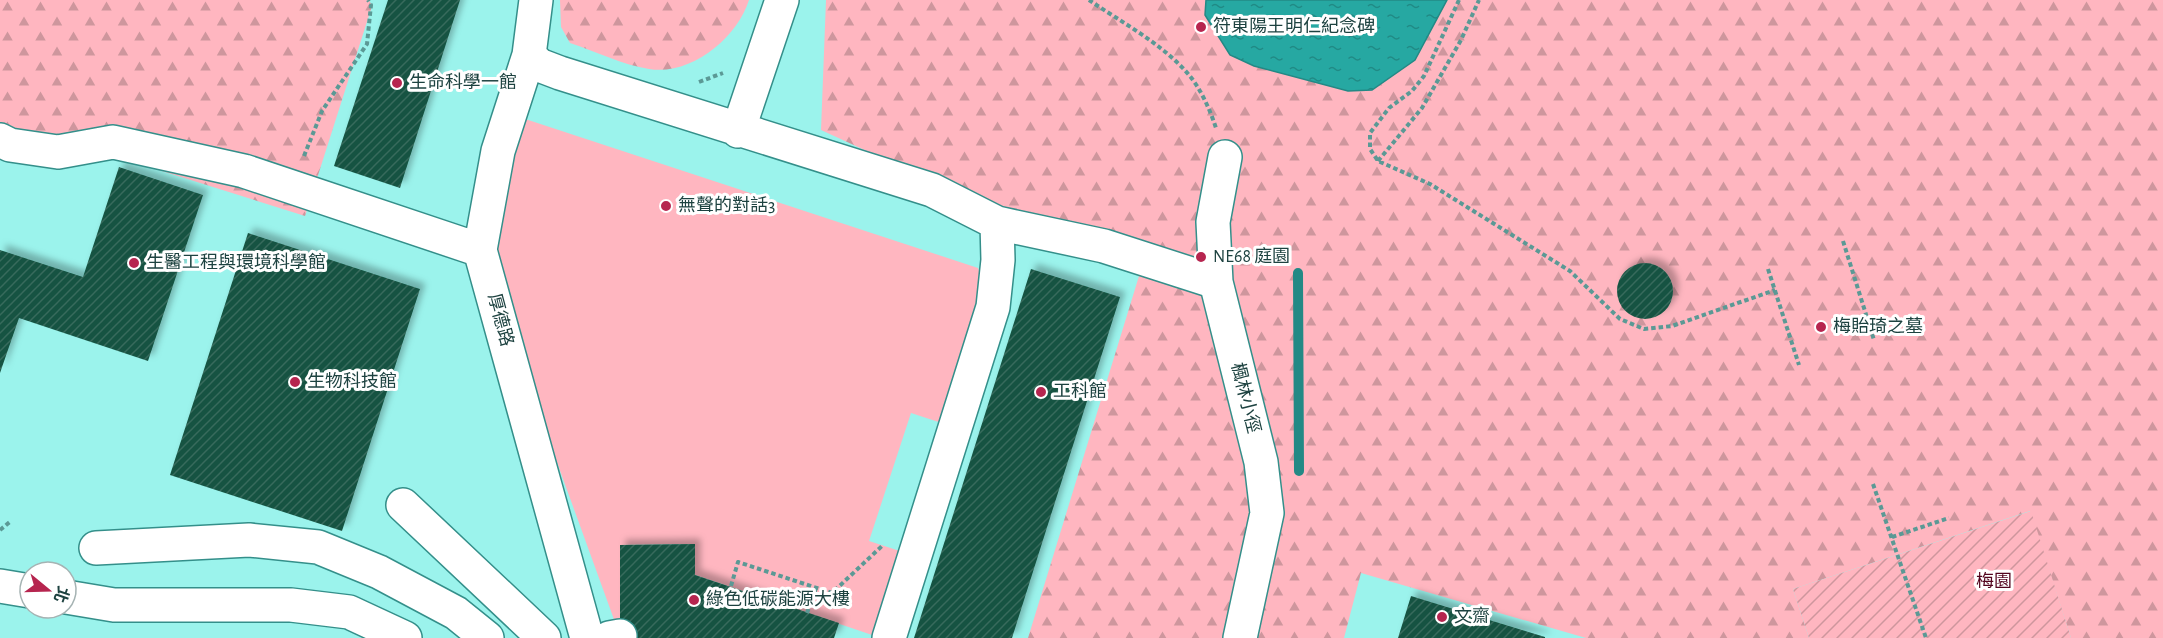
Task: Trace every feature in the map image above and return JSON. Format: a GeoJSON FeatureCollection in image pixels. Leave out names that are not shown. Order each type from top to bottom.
{"type":"FeatureCollection","features":[{"type":"Feature","properties":{"kind":"lane","name":"厚德路"},"geometry":{"type":"LineString","coordinates":[[536,0],[529,55],[498,151],[480,250],[587,638]]}},
{"type":"Feature","properties":{"kind":"lane"},"geometry":{"type":"LineString","coordinates":[[738,131],[782,0]]}},
{"type":"Feature","properties":{"kind":"lane"},"geometry":{"type":"LineString","coordinates":[[529,55],[539,65],[560,73],[738,131],[932,190],[997,223],[1104,246],[1216,282]]}},
{"type":"Feature","properties":{"kind":"lane"},"geometry":{"type":"LineString","coordinates":[[0,140],[10,146],[58,152],[113,142],[244,171],[480,250]]}},
{"type":"Feature","properties":{"kind":"lane","name":"楓林小徑"},"geometry":{"type":"LineString","coordinates":[[1225,157],[1213,222],[1216,282],[1261,462],[1267,513],[1240,638]]}},
{"type":"Feature","properties":{"kind":"lane"},"geometry":{"type":"LineString","coordinates":[[889,638],[993,307],[998,260],[997,223]]}},
{"type":"Feature","properties":{"kind":"lane"},"geometry":{"type":"LineString","coordinates":[[403,505],[544,638]]}},
{"type":"Feature","properties":{"kind":"lane"},"geometry":{"type":"LineString","coordinates":[[96,548],[249,540],[318,547],[379,572],[447,608],[487,638]]}},
{"type":"Feature","properties":{"kind":"lane"},"geometry":{"type":"LineString","coordinates":[[0,586],[18,589]]}},
{"type":"Feature","properties":{"kind":"lane"},"geometry":{"type":"LineString","coordinates":[[78,599],[114,605],[291,605],[349,612],[405,638]]}},
{"type":"Feature","properties":{"kind":"path"},"geometry":{"type":"LineString","coordinates":[[292,188],[322,111],[367,44],[371,5],[368,0]]}},
{"type":"Feature","properties":{"kind":"path"},"geometry":{"type":"LineString","coordinates":[[1089,0],[1155,45],[1189,75],[1210,111],[1225,157]]}},
{"type":"Feature","properties":{"kind":"path"},"geometry":{"type":"LineString","coordinates":[[1459,0],[1424,76],[1412,91],[1389,108],[1370,133],[1370,149],[1378,161],[1430,184],[1570,271],[1620,319],[1644,329],[1672,326],[1775,290]]}},
{"type":"Feature","properties":{"kind":"path"},"geometry":{"type":"LineString","coordinates":[[1378,161],[1422,108],[1461,40],[1479,0]]}},
{"type":"Feature","properties":{"kind":"path"},"geometry":{"type":"LineString","coordinates":[[1843,241],[1874,340]]}},
{"type":"Feature","properties":{"kind":"path"},"geometry":{"type":"LineString","coordinates":[[1768,269],[1799,365]]}},
{"type":"Feature","properties":{"kind":"path"},"geometry":{"type":"LineString","coordinates":[[1873,484],[1926,638]]}},
{"type":"Feature","properties":{"kind":"path"},"geometry":{"type":"LineString","coordinates":[[1892,537],[1949,518]]}},
{"type":"Feature","properties":{"kind":"path"},"geometry":{"type":"LineString","coordinates":[[0,530],[11,521]]}},
{"type":"Feature","properties":{"kind":"path"},"geometry":{"type":"LineString","coordinates":[[730,586],[738,562],[832,593],[883,546]]}},
{"type":"Feature","properties":{"kind":"path"},"geometry":{"type":"LineString","coordinates":[[807,613],[816,588]]}},
{"type":"Feature","properties":{"kind":"green space"},"geometry":{"type":"Polygon","coordinates":[[[0,0],[369,0],[372,6],[305,216],[114,156],[0,154],[0,0]]]}},
{"type":"Feature","properties":{"kind":"green space"},"geometry":{"type":"Polygon","coordinates":[[[560,0],[749,0],[734,28],[710,51],[681,67],[665,70],[629,64],[570,43],[561,27],[560,0]]]}},
{"type":"Feature","properties":{"kind":"green space"},"geometry":{"type":"Polygon","coordinates":[[[826,0],[2163,0],[2163,638],[2071,638],[2030,511],[1793,589],[1809,638],[1586,638],[1361,573],[1344,638],[1028,638],[1139,276],[821,130],[826,0]]]}},
{"type":"Feature","properties":{"kind":"green space"},"geometry":{"type":"Polygon","coordinates":[[[510,114],[978,268],[993,307],[957,428],[911,413],[869,541],[915,556],[881,638],[695,575],[695,544],[620,545],[620,636],[480,250],[510,114]]]}},
{"type":"Feature","properties":{"kind":"green space","name":"梅園"},"geometry":{"type":"Polygon","coordinates":[[[2031,511],[2071,638],[1809,638],[1793,589],[2031,511]]]}},
{"type":"Feature","properties":{"kind":"water"},"geometry":{"type":"Polygon","coordinates":[[[1206,0],[1447,0],[1415,60],[1372,90],[1348,91],[1254,66],[1230,55],[1205,15],[1206,0]]]}},
{"type":"Feature","properties":{"kind":"building","name":"生命科學一館"},"geometry":{"type":"Polygon","coordinates":[[[388,0],[460,0],[400,188],[334,166],[388,0]]]}},
{"type":"Feature","properties":{"kind":"building","name":"生醫工程與環境科學館"},"geometry":{"type":"Polygon","coordinates":[[[119,167],[203,195],[148,361],[19,318],[0,373],[0,250],[83,277],[119,167]]]}},
{"type":"Feature","properties":{"kind":"building","name":"生物科技館"},"geometry":{"type":"Polygon","coordinates":[[[248,233],[420,289],[342,531],[170,475],[248,233]]]}},
{"type":"Feature","properties":{"kind":"building"},"geometry":{"type":"Polygon","coordinates":[[[1639,263],[1651,263],[1661,267],[1669,275],[1673,291],[1669,307],[1661,315],[1651,319],[1639,319],[1629,315],[1621,307],[1617,297],[1617,285],[1621,275],[1629,267],[1639,263]]]}},
{"type":"Feature","properties":{"kind":"building","name":"工科館"},"geometry":{"type":"Polygon","coordinates":[[[1031,269],[1120,297],[1012,638],[914,638],[1031,269]]]}},
{"type":"Feature","properties":{"kind":"building","name":"綠色低碳能源大樓"},"geometry":{"type":"Polygon","coordinates":[[[695,544],[695,575],[839,623],[834,638],[620,638],[620,545],[695,544]]]}},
{"type":"Feature","properties":{"kind":"building","name":"文齋"},"geometry":{"type":"Polygon","coordinates":[[[1411,596],[1545,637],[1545,638],[1398,638],[1411,596]]]}},
{"type":"Feature","properties":{"kind":"waterway"},"geometry":{"type":"LineString","coordinates":[[1298,273],[1299,471]]}},
{"type":"Feature","properties":{"kind":"place","name":"符東陽王明仁紀念碑"},"geometry":{"type":"Point","coordinates":[1201,27]}},
{"type":"Feature","properties":{"kind":"place","name":"生命科學一館"},"geometry":{"type":"Point","coordinates":[397,83]}},
{"type":"Feature","properties":{"kind":"place","name":"無聲的對話3"},"geometry":{"type":"Point","coordinates":[666,206]}},
{"type":"Feature","properties":{"kind":"place","name":"NE68 庭園"},"geometry":{"type":"Point","coordinates":[1201,257]}},
{"type":"Feature","properties":{"kind":"place","name":"生醫工程與環境科學館"},"geometry":{"type":"Point","coordinates":[134,263]}},
{"type":"Feature","properties":{"kind":"place","name":"梅貽琦之墓"},"geometry":{"type":"Point","coordinates":[1821,327]}},
{"type":"Feature","properties":{"kind":"place","name":"生物科技館"},"geometry":{"type":"Point","coordinates":[295,382]}},
{"type":"Feature","properties":{"kind":"place","name":"工科館"},"geometry":{"type":"Point","coordinates":[1041,392]}},
{"type":"Feature","properties":{"kind":"place","name":"綠色低碳能源大樓"},"geometry":{"type":"Point","coordinates":[694,600]}},
{"type":"Feature","properties":{"kind":"place","name":"文齋"},"geometry":{"type":"Point","coordinates":[1442,617]}}]}
